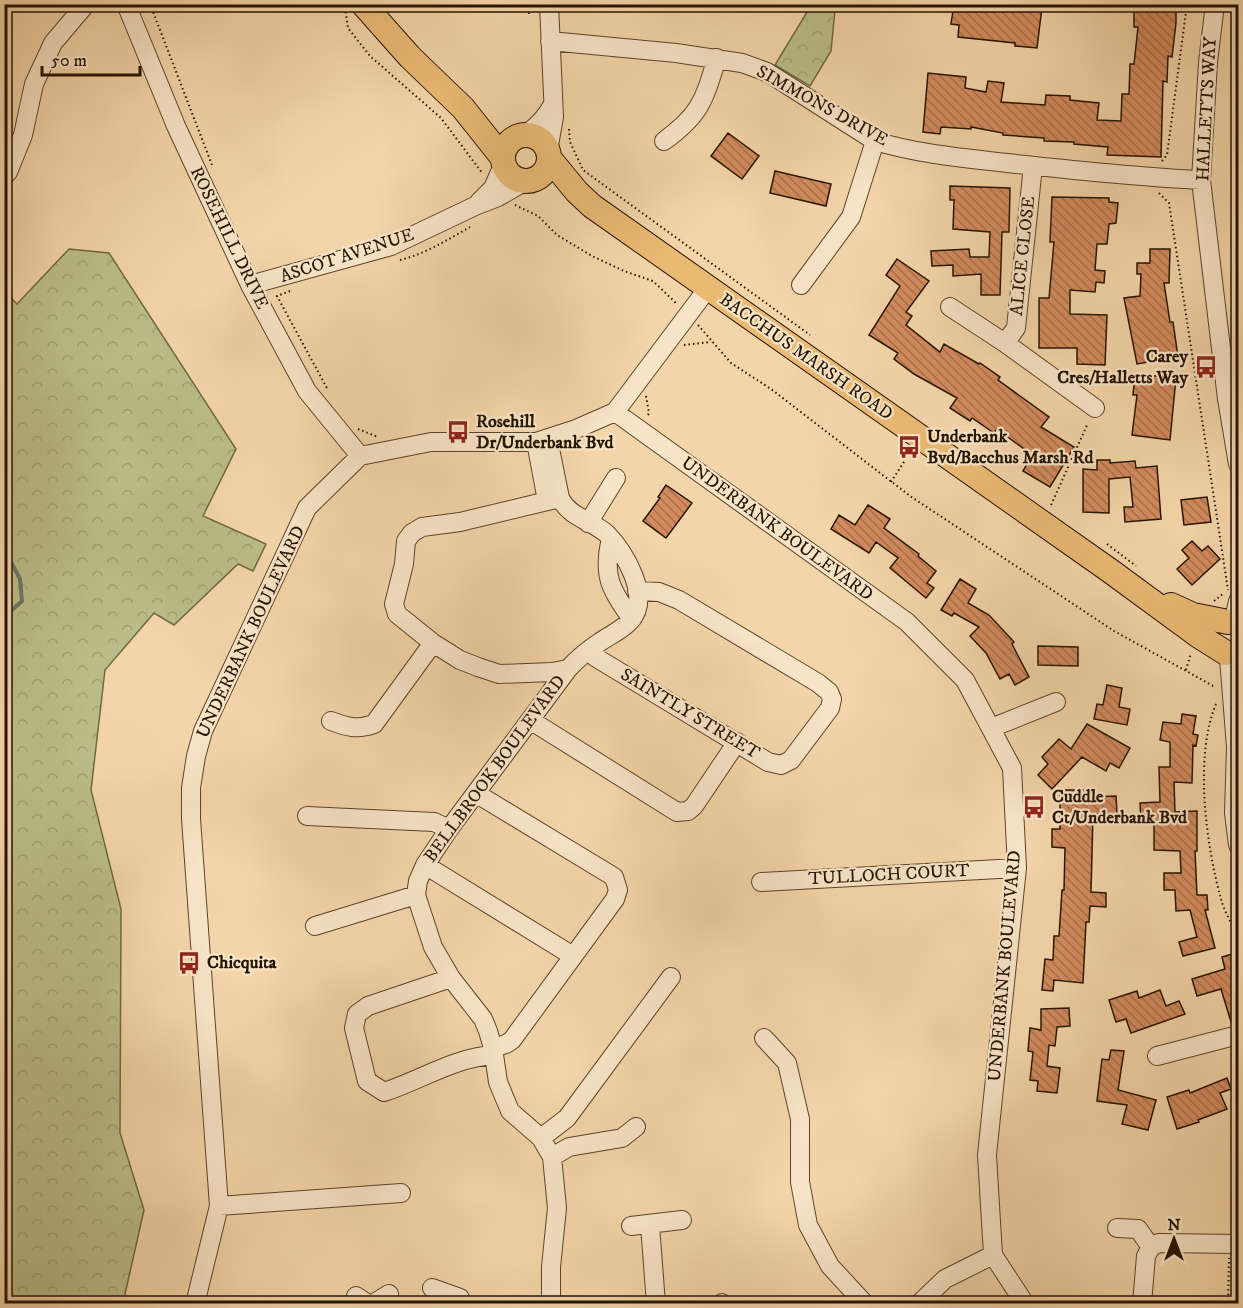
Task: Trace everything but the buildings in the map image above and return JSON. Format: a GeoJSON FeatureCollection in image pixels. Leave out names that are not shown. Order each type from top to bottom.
{"type":"FeatureCollection","features":[{"type":"Feature","properties":{"kind":"main road"},"geometry":{"type":"LineString","coordinates":[[363,4],[410,57],[463,108],[503,161],[512,177],[528,181],[544,173],[549,154],[539,139],[522,135],[463,108]]}},
{"type":"Feature","properties":{"kind":"main road"},"geometry":{"type":"LineString","coordinates":[[503,161],[507,144],[522,135]]}},
{"type":"Feature","properties":{"kind":"main road","name":"BACCHUS MARSH ROAD"},"geometry":{"type":"LineString","coordinates":[[549,154],[577,192],[592,206],[1231,658]]}},
{"type":"Feature","properties":{"kind":"main road","name":"BACCHUS MARSH ROAD"},"geometry":{"type":"LineString","coordinates":[[528,181],[570,195],[592,206]]}},
{"type":"Feature","properties":{"kind":"main road","name":"BACCHUS MARSH ROAD"},"geometry":{"type":"LineString","coordinates":[[1109,570],[1177,609],[1193,615],[1233,610]]}},
{"type":"Feature","properties":{"kind":"main road"},"geometry":{"type":"LineString","coordinates":[[1231,658],[1222,636],[1233,610]]}},
{"type":"Feature","properties":{"kind":"street"},"geometry":{"type":"LineString","coordinates":[[4,176],[8,172],[23,135],[34,84],[53,43],[86,4]]}},
{"type":"Feature","properties":{"kind":"street","name":"ROSEHILL DRIVE"},"geometry":{"type":"LineString","coordinates":[[126,4],[176,126],[250,285],[308,391],[360,456]]}},
{"type":"Feature","properties":{"kind":"street"},"geometry":{"type":"LineString","coordinates":[[549,4],[553,103],[553,132],[549,154]]}},
{"type":"Feature","properties":{"kind":"street","name":"HALLETTS WAY"},"geometry":{"type":"LineString","coordinates":[[1215,4],[1208,62],[1201,180],[1233,398],[1239,464]]}},
{"type":"Feature","properties":{"kind":"street","name":"SIMMONS DRIVE"},"geometry":{"type":"LineString","coordinates":[[550,41],[717,58],[742,63],[766,72],[875,141],[892,146],[939,155],[1033,166],[1201,180]]}},
{"type":"Feature","properties":{"kind":"street"},"geometry":{"type":"LineString","coordinates":[[664,141],[685,126],[696,112],[717,58]]}},
{"type":"Feature","properties":{"kind":"street"},"geometry":{"type":"LineString","coordinates":[[522,135],[537,126],[548,115],[553,103]]}},
{"type":"Feature","properties":{"kind":"street"},"geometry":{"type":"LineString","coordinates":[[801,285],[851,217],[875,141]]}},
{"type":"Feature","properties":{"kind":"street"},"geometry":{"type":"LineString","coordinates":[[496,192],[503,161]]}},
{"type":"Feature","properties":{"kind":"street","name":"ALICE CLOSE"},"geometry":{"type":"LineString","coordinates":[[1005,343],[1016,327],[1033,166]]}},
{"type":"Feature","properties":{"kind":"street"},"geometry":{"type":"LineString","coordinates":[[496,192],[528,181]]}},
{"type":"Feature","properties":{"kind":"street","name":"ASCOT AVENUE"},"geometry":{"type":"LineString","coordinates":[[250,285],[273,289],[391,246],[475,206],[496,192]]}},
{"type":"Feature","properties":{"kind":"street"},"geometry":{"type":"LineString","coordinates":[[360,456],[431,442],[542,440],[615,412],[708,288]]}},
{"type":"Feature","properties":{"kind":"street","name":"ALICE CLOSE"},"geometry":{"type":"LineString","coordinates":[[950,307],[1005,343],[1095,408]]}},
{"type":"Feature","properties":{"kind":"street","name":"UNDERBANK BOULEVARD"},"geometry":{"type":"LineString","coordinates":[[615,412],[907,622],[965,680],[1012,768],[1017,868],[987,1155],[993,1255]]}},
{"type":"Feature","properties":{"kind":"street"},"geometry":{"type":"LineString","coordinates":[[542,440],[553,500]]}},
{"type":"Feature","properties":{"kind":"street","name":"UNDERBANK BOULEVARD"},"geometry":{"type":"LineString","coordinates":[[195,1304],[219,1206],[193,863],[191,788],[196,756],[203,731],[308,508],[360,456]]}},
{"type":"Feature","properties":{"kind":"street"},"geometry":{"type":"LineString","coordinates":[[588,523],[616,478]]}},
{"type":"Feature","properties":{"kind":"street"},"geometry":{"type":"LineString","coordinates":[[568,669],[552,672],[500,674],[460,660],[433,644],[397,614],[394,604],[404,564],[406,541],[412,533],[422,527],[460,522],[553,500],[605,533],[625,556],[636,584],[639,605],[632,619],[616,598],[607,569],[606,558],[610,539]]}},
{"type":"Feature","properties":{"kind":"street","name":"SAINTLY STREET"},"geometry":{"type":"LineString","coordinates":[[589,650],[596,657],[768,762],[781,765],[791,760],[830,708],[832,699],[829,692],[818,683],[678,600],[660,592],[637,591]]}},
{"type":"Feature","properties":{"kind":"street","name":"BELLBROOK BOULEVARD"},"geometry":{"type":"LineString","coordinates":[[416,895],[418,881],[425,865],[449,829],[568,669],[589,650],[632,619]]}},
{"type":"Feature","properties":{"kind":"street"},"geometry":{"type":"LineString","coordinates":[[331,720],[350,728],[364,728],[374,724],[433,644]]}},
{"type":"Feature","properties":{"kind":"street"},"geometry":{"type":"LineString","coordinates":[[1231,658],[1228,694],[1237,743],[1234,813],[1239,844]]}},
{"type":"Feature","properties":{"kind":"street"},"geometry":{"type":"LineString","coordinates":[[991,728],[1056,702]]}},
{"type":"Feature","properties":{"kind":"street"},"geometry":{"type":"LineString","coordinates":[[530,720],[677,812],[688,811],[694,806],[737,742]]}},
{"type":"Feature","properties":{"kind":"street"},"geometry":{"type":"LineString","coordinates":[[451,978],[368,1006],[357,1014],[354,1028],[367,1081],[384,1092],[435,1070],[493,1052],[512,1040],[615,899],[618,890],[614,877],[477,794]]}},
{"type":"Feature","properties":{"kind":"street"},"geometry":{"type":"LineString","coordinates":[[307,816],[434,822],[449,829]]}},
{"type":"Feature","properties":{"kind":"street"},"geometry":{"type":"LineString","coordinates":[[425,865],[573,956]]}},
{"type":"Feature","properties":{"kind":"street","name":"TULLOCH COURT"},"geometry":{"type":"LineString","coordinates":[[761,882],[1017,868]]}},
{"type":"Feature","properties":{"kind":"street"},"geometry":{"type":"LineString","coordinates":[[315,926],[416,895],[433,947],[451,978],[483,1019],[493,1052],[498,1082],[510,1111],[541,1138],[552,1157],[556,1208],[551,1267],[551,1304]]}},
{"type":"Feature","properties":{"kind":"street"},"geometry":{"type":"LineString","coordinates":[[541,1138],[567,1118],[671,977]]}},
{"type":"Feature","properties":{"kind":"street"},"geometry":{"type":"LineString","coordinates":[[1157,1056],[1239,1035]]}},
{"type":"Feature","properties":{"kind":"street"},"geometry":{"type":"LineString","coordinates":[[765,1038],[787,1063],[800,1119],[800,1182],[808,1225],[830,1266],[866,1304]]}},
{"type":"Feature","properties":{"kind":"street"},"geometry":{"type":"LineString","coordinates":[[552,1157],[569,1147],[622,1138],[636,1127]]}},
{"type":"Feature","properties":{"kind":"street"},"geometry":{"type":"LineString","coordinates":[[219,1206],[401,1193]]}},
{"type":"Feature","properties":{"kind":"street"},"geometry":{"type":"LineString","coordinates":[[631,1226],[682,1220]]}},
{"type":"Feature","properties":{"kind":"street"},"geometry":{"type":"LineString","coordinates":[[650,1225],[656,1304]]}},
{"type":"Feature","properties":{"kind":"street"},"geometry":{"type":"LineString","coordinates":[[1117,1228],[1138,1229],[1151,1247]]}},
{"type":"Feature","properties":{"kind":"street"},"geometry":{"type":"LineString","coordinates":[[1142,1304],[1146,1256],[1151,1247],[1159,1243],[1234,1249]]}},
{"type":"Feature","properties":{"kind":"street"},"geometry":{"type":"LineString","coordinates":[[919,1304],[945,1279],[993,1255],[1025,1304]]}},
{"type":"Feature","properties":{"kind":"street"},"geometry":{"type":"LineString","coordinates":[[432,1288],[461,1296]]}},
{"type":"Feature","properties":{"kind":"street"},"geometry":{"type":"LineString","coordinates":[[373,1304],[390,1294]]}},
{"type":"Feature","properties":{"kind":"path"},"geometry":{"type":"LineString","coordinates":[[150,4],[214,170]]}},
{"type":"Feature","properties":{"kind":"path"},"geometry":{"type":"LineString","coordinates":[[342,4],[345,8],[348,28],[370,56],[441,117],[496,192],[503,207],[516,206],[538,216],[557,235],[592,256],[624,271],[653,280],[688,314],[731,363],[771,389],[891,482],[1114,631],[1228,694],[1209,720],[1204,783],[1205,814],[1221,901],[1239,936]]}},
{"type":"Feature","properties":{"kind":"path"},"geometry":{"type":"LineString","coordinates":[[529,14],[530,4]]}},
{"type":"Feature","properties":{"kind":"path"},"geometry":{"type":"LineString","coordinates":[[1194,4],[1187,5],[1167,155],[1161,162],[1159,195],[1168,203],[1233,610]]}},
{"type":"Feature","properties":{"kind":"path"},"geometry":{"type":"LineString","coordinates":[[568,123],[570,142],[583,170],[818,341]]}},
{"type":"Feature","properties":{"kind":"path"},"geometry":{"type":"LineString","coordinates":[[390,262],[412,257],[465,230]]}},
{"type":"Feature","properties":{"kind":"path"},"geometry":{"type":"LineString","coordinates":[[297,289],[273,289],[331,395]]}},
{"type":"Feature","properties":{"kind":"path"},"geometry":{"type":"LineString","coordinates":[[681,345],[711,342]]}},
{"type":"Feature","properties":{"kind":"path"},"geometry":{"type":"LineString","coordinates":[[640,429],[649,413],[647,389]]}},
{"type":"Feature","properties":{"kind":"path"},"geometry":{"type":"LineString","coordinates":[[1051,505],[1095,408]]}},
{"type":"Feature","properties":{"kind":"path"},"geometry":{"type":"LineString","coordinates":[[356,429],[378,436],[383,451]]}},
{"type":"Feature","properties":{"kind":"path"},"geometry":{"type":"LineString","coordinates":[[891,482],[919,437]]}},
{"type":"Feature","properties":{"kind":"path"},"geometry":{"type":"LineString","coordinates":[[1228,1304],[1234,1249]]}},
{"type":"Feature","properties":{"kind":"green space"},"geometry":{"type":"Polygon","coordinates":[[[810,7],[835,10],[831,51],[810,86],[775,65],[810,7]]]}},
{"type":"Feature","properties":{"kind":"green space"},"geometry":{"type":"Polygon","coordinates":[[[69,249],[109,253],[236,449],[203,516],[266,544],[253,571],[238,564],[174,625],[154,613],[105,670],[91,790],[121,909],[120,1133],[144,1210],[123,1303],[5,1303],[5,292],[17,304],[69,249]]]}},
{"type":"Feature","properties":{"kind":"waterway"},"geometry":{"type":"LineString","coordinates":[[4,549],[20,579],[22,601],[4,617]]}},
{"type":"Feature","properties":{"kind":"place","name":"Carey Cres/Halletts Way"},"geometry":{"type":"Point","coordinates":[1206,367]}},
{"type":"Feature","properties":{"kind":"place","name":"Rosehill Dr/Underbank Bvd"},"geometry":{"type":"Point","coordinates":[458,432]}},
{"type":"Feature","properties":{"kind":"place","name":"Underbank Bvd/Bacchus Marsh Rd"},"geometry":{"type":"Point","coordinates":[909,447]}},
{"type":"Feature","properties":{"kind":"place","name":"Cuddle Ct/Underbank Bvd"},"geometry":{"type":"Point","coordinates":[1034,807]}},
{"type":"Feature","properties":{"kind":"place","name":"Chicquita"},"geometry":{"type":"Point","coordinates":[189,963]}}]}
